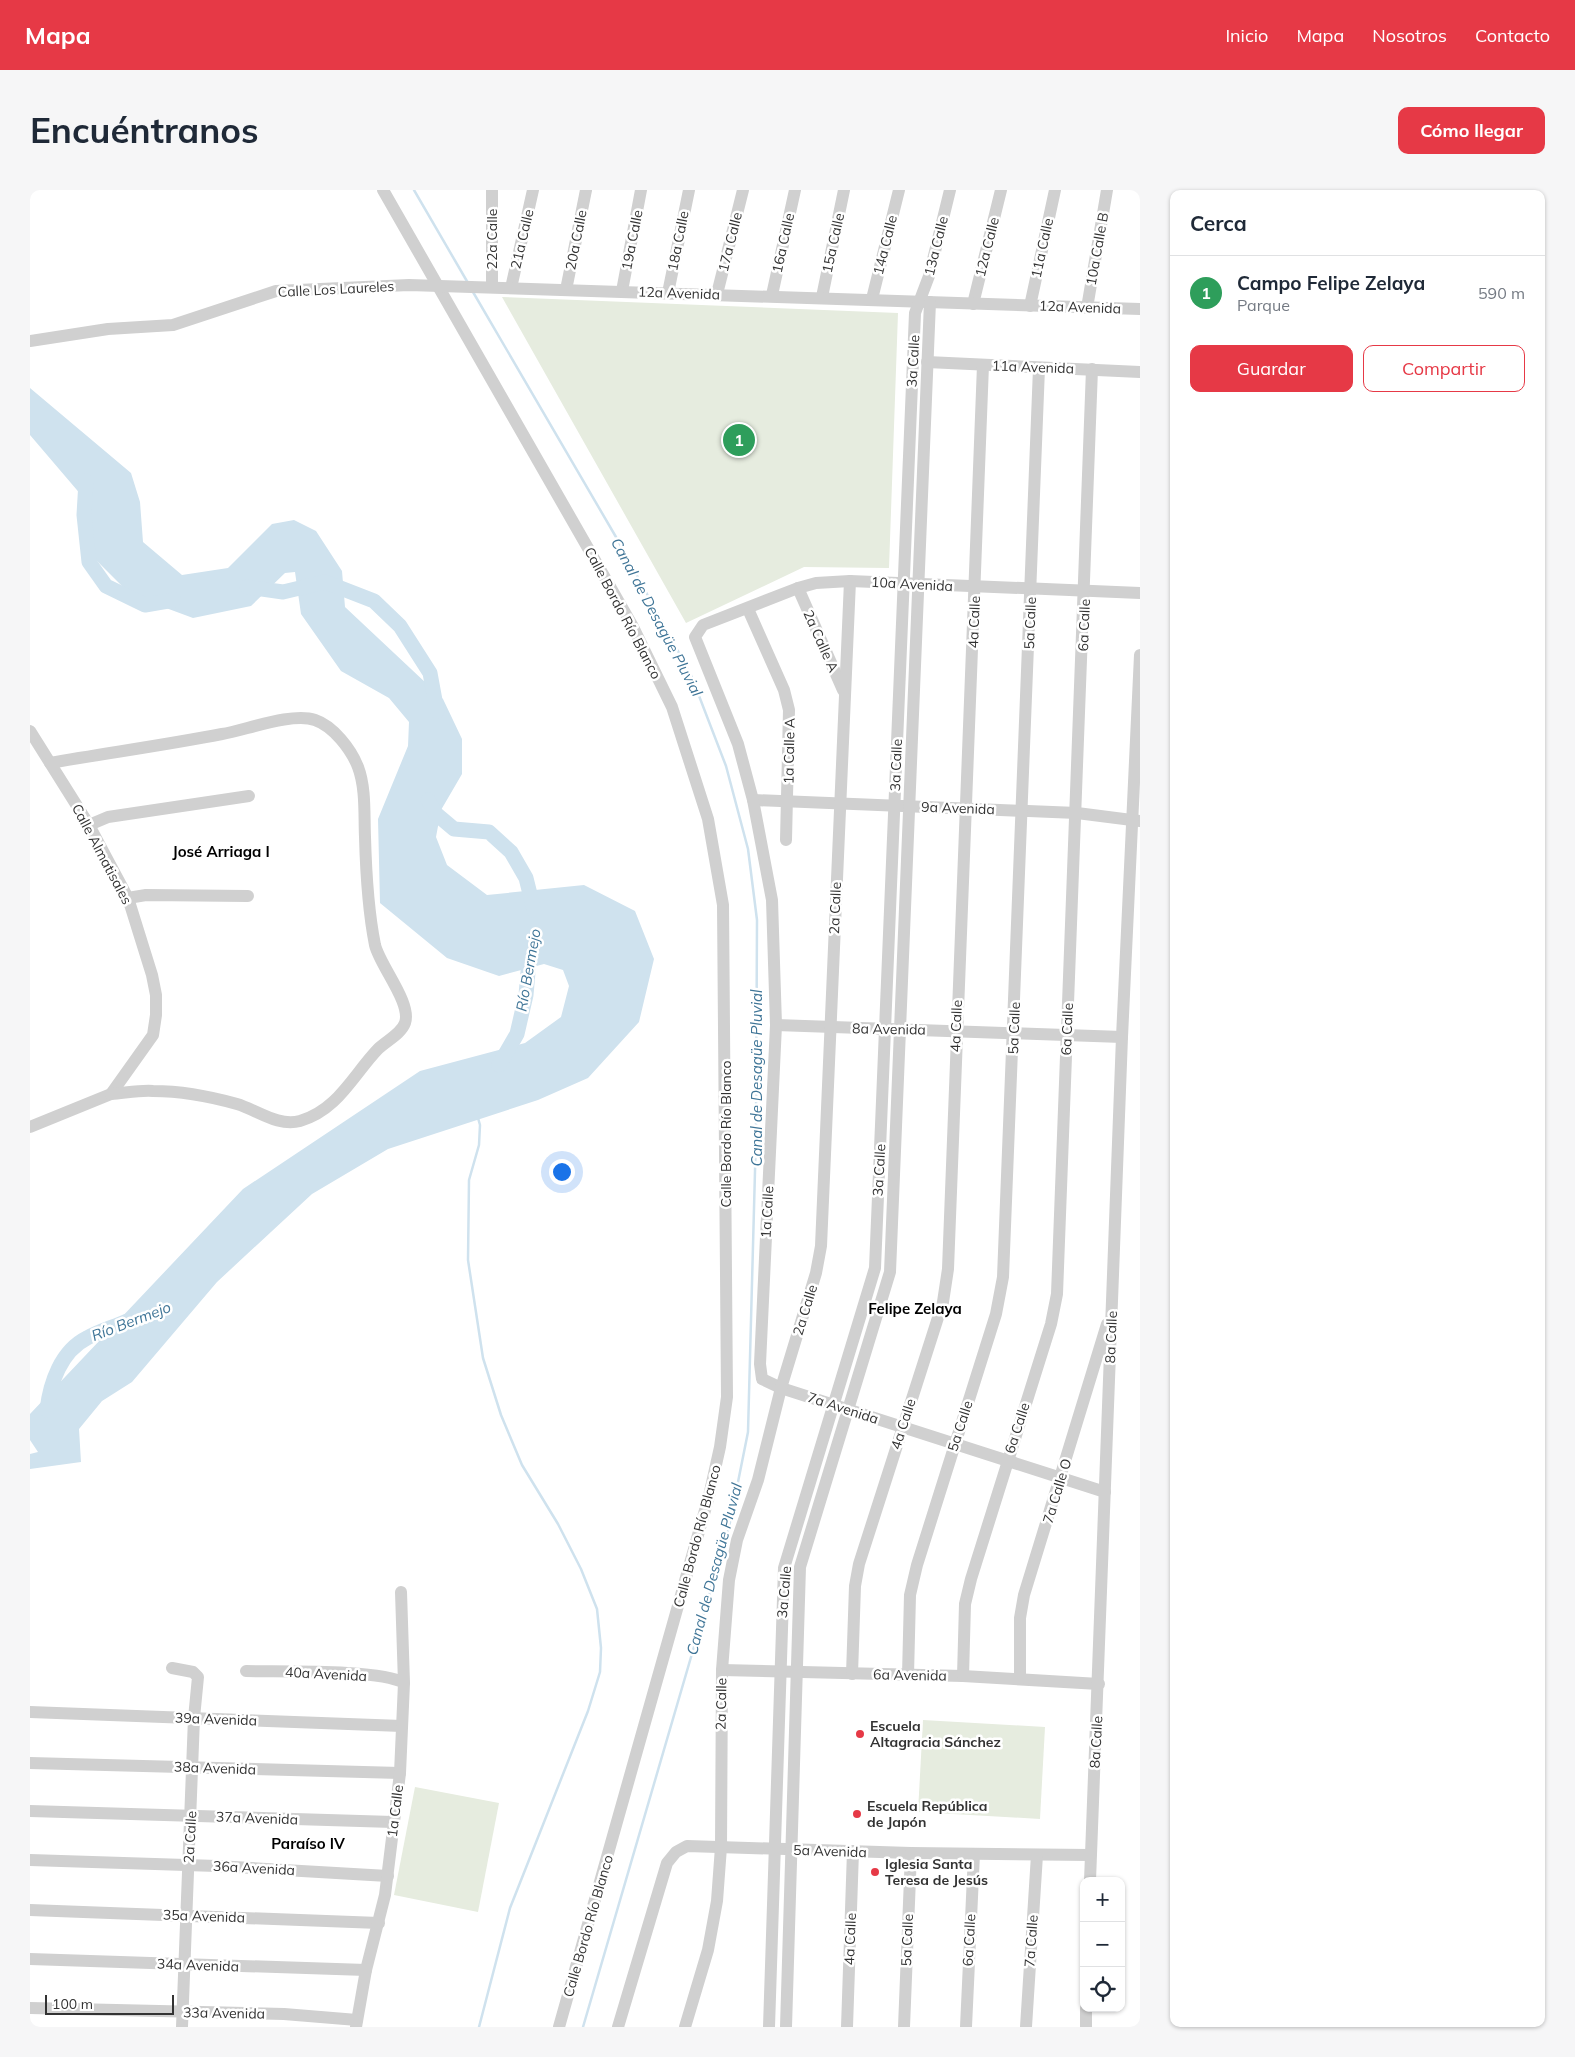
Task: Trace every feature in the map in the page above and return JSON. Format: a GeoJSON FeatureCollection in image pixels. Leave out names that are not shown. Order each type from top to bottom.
{"type":"FeatureCollection","features":[{"type":"Feature","properties":{"kind":"street","name":"Calle Bordo Río Blanco"},"geometry":{"type":"LineString","coordinates":[[383,190],[632,624],[672,707],[708,819],[723,905],[727,1397],[720,1446],[706,1506],[559,2027]]}},
{"type":"Feature","properties":{"kind":"street","name":"22a Calle"},"geometry":{"type":"LineString","coordinates":[[492,190],[492,287]]}},
{"type":"Feature","properties":{"kind":"street","name":"21a Calle"},"geometry":{"type":"LineString","coordinates":[[511,288],[533,190]]}},
{"type":"Feature","properties":{"kind":"street","name":"20a Calle"},"geometry":{"type":"LineString","coordinates":[[566,290],[586,190]]}},
{"type":"Feature","properties":{"kind":"street","name":"19a Calle"},"geometry":{"type":"LineString","coordinates":[[622,291],[642,190]]}},
{"type":"Feature","properties":{"kind":"street","name":"18a Calle"},"geometry":{"type":"LineString","coordinates":[[668,293],[689,190]]}},
{"type":"Feature","properties":{"kind":"street","name":"17a Calle"},"geometry":{"type":"LineString","coordinates":[[717,294],[743,190]]}},
{"type":"Feature","properties":{"kind":"street","name":"16a Calle"},"geometry":{"type":"LineString","coordinates":[[772,295],[795,190]]}},
{"type":"Feature","properties":{"kind":"street","name":"15a Calle"},"geometry":{"type":"LineString","coordinates":[[822,297],[844,190]]}},
{"type":"Feature","properties":{"kind":"street","name":"14a Calle"},"geometry":{"type":"LineString","coordinates":[[872,299],[898,190]]}},
{"type":"Feature","properties":{"kind":"street","name":"13a Calle"},"geometry":{"type":"LineString","coordinates":[[925,301],[929,276],[950,190]]}},
{"type":"Feature","properties":{"kind":"street","name":"12a Calle"},"geometry":{"type":"LineString","coordinates":[[973,304],[1001,190]]}},
{"type":"Feature","properties":{"kind":"street","name":"11a Calle"},"geometry":{"type":"LineString","coordinates":[[1030,306],[1055,190]]}},
{"type":"Feature","properties":{"kind":"street","name":"10a Calle B"},"geometry":{"type":"LineString","coordinates":[[1087,308],[1107,190]]}},
{"type":"Feature","properties":{"kind":"street","name":"Calle Los Laureles"},"geometry":{"type":"LineString","coordinates":[[30,341],[108,329],[173,325],[276,291],[409,285],[439,287]]}},
{"type":"Feature","properties":{"kind":"street","name":"12a Avenida"},"geometry":{"type":"LineString","coordinates":[[439,287],[772,295],[1140,309]]}},
{"type":"Feature","properties":{"kind":"street","name":"3a Calle"},"geometry":{"type":"LineString","coordinates":[[786,2027],[795,1672],[800,1567],[890,1272],[927,362],[925,301]]}},
{"type":"Feature","properties":{"kind":"street","name":"3a Calle"},"geometry":{"type":"LineString","coordinates":[[769,2027],[779,1672],[784,1568],[875,1268],[916,312],[925,301]]}},
{"type":"Feature","properties":{"kind":"street","name":"11a Avenida"},"geometry":{"type":"LineString","coordinates":[[927,362],[1140,372]]}},
{"type":"Feature","properties":{"kind":"street","name":"4a Calle"},"geometry":{"type":"LineString","coordinates":[[852,1674],[855,1586],[860,1564],[901,1427],[943,1302],[948,1269],[955,1031],[976,588],[983,365]]}},
{"type":"Feature","properties":{"kind":"street","name":"5a Calle"},"geometry":{"type":"LineString","coordinates":[[908,1674],[910,1595],[917,1565],[996,1314],[1003,1277],[1023,811],[1039,368]]}},
{"type":"Feature","properties":{"kind":"street","name":"6a Calle"},"geometry":{"type":"LineString","coordinates":[[963,1676],[965,1604],[1007,1460],[1051,1324],[1057,1294],[1092,369]]}},
{"type":"Feature","properties":{"kind":"street","name":"10a Avenida"},"geometry":{"type":"LineString","coordinates":[[776,1025],[772,900],[753,800],[738,744],[696,637],[703,624],[816,583],[850,581],[976,588],[1140,593]]}},
{"type":"Feature","properties":{"kind":"street","name":"2a Calle"},"geometry":{"type":"LineString","coordinates":[[685,2027],[715,1922],[720,1847],[722,1670],[729,1580],[737,1540],[758,1480],[780,1388],[816,1273],[821,1246],[850,581]]}},
{"type":"Feature","properties":{"kind":"street","name":"2a Calle A"},"geometry":{"type":"LineString","coordinates":[[798,588],[844,693]]}},
{"type":"Feature","properties":{"kind":"street","name":"1a Calle A"},"geometry":{"type":"LineString","coordinates":[[748,609],[784,690],[790,710],[786,840]]}},
{"type":"Feature","properties":{"kind":"street","name":"8a Calle"},"geometry":{"type":"LineString","coordinates":[[1090,1877],[1099,1684],[1122,1036],[1137,820],[1140,655]]}},
{"type":"Feature","properties":{"kind":"street"},"geometry":{"type":"LineString","coordinates":[[30,1127],[111,1094],[153,1090],[238,1105],[270,1119],[298,1122],[323,1111],[349,1087],[364,1064],[405,1024],[406,1016],[404,1006],[377,954],[366,884],[362,790],[358,767],[348,750],[328,726],[312,719],[290,719],[223,734],[50,763]]}},
{"type":"Feature","properties":{"kind":"street","name":"Calle Almatisales"},"geometry":{"type":"LineString","coordinates":[[30,731],[88,825],[128,898],[152,975],[156,995],[156,1016],[153,1035],[111,1094]]}},
{"type":"Feature","properties":{"kind":"street"},"geometry":{"type":"LineString","coordinates":[[88,825],[108,818],[249,796]]}},
{"type":"Feature","properties":{"kind":"street","name":"9a Avenida"},"geometry":{"type":"LineString","coordinates":[[753,800],[788,803],[966,808],[1076,814],[1137,820]]}},
{"type":"Feature","properties":{"kind":"street"},"geometry":{"type":"LineString","coordinates":[[128,898],[146,895],[248,896]]}},
{"type":"Feature","properties":{"kind":"street","name":"8a Avenida"},"geometry":{"type":"LineString","coordinates":[[776,1025],[1067,1036],[1122,1036]]}},
{"type":"Feature","properties":{"kind":"street","name":"1a Calle"},"geometry":{"type":"LineString","coordinates":[[776,1025],[760,1364],[762,1379],[780,1388]]}},
{"type":"Feature","properties":{"kind":"street","name":"7a Calle O"},"geometry":{"type":"LineString","coordinates":[[1020,1678],[1020,1618],[1024,1595],[1062,1478],[1112,1306]]}},
{"type":"Feature","properties":{"kind":"street","name":"7a Avenida"},"geometry":{"type":"LineString","coordinates":[[780,1388],[1105,1492]]}},
{"type":"Feature","properties":{"kind":"street","name":"1a Calle"},"geometry":{"type":"LineString","coordinates":[[357,2023],[366,1970],[379,1923],[388,1876],[400,1773],[404,1683],[401,1592]]}},
{"type":"Feature","properties":{"kind":"street","name":"2a Calle"},"geometry":{"type":"LineString","coordinates":[[172,1668],[197,1674],[185,1916],[182,2027]]}},
{"type":"Feature","properties":{"kind":"street","name":"6a Avenida"},"geometry":{"type":"LineString","coordinates":[[722,1670],[1020,1678],[1099,1684]]}},
{"type":"Feature","properties":{"kind":"street","name":"40a Avenida"},"geometry":{"type":"LineString","coordinates":[[246,1671],[356,1675],[395,1678],[404,1683]]}},
{"type":"Feature","properties":{"kind":"street","name":"39a Avenida"},"geometry":{"type":"LineString","coordinates":[[30,1712],[402,1726]]}},
{"type":"Feature","properties":{"kind":"street","name":"38a Avenida"},"geometry":{"type":"LineString","coordinates":[[30,1763],[400,1773]]}},
{"type":"Feature","properties":{"kind":"street","name":"37a Avenida"},"geometry":{"type":"LineString","coordinates":[[30,1812],[393,1822]]}},
{"type":"Feature","properties":{"kind":"street"},"geometry":{"type":"LineString","coordinates":[[618,2027],[671,1856],[680,1848],[687,1846],[720,1847]]}},
{"type":"Feature","properties":{"kind":"street","name":"5a Avenida"},"geometry":{"type":"LineString","coordinates":[[720,1847],[910,1853],[1090,1855]]}},
{"type":"Feature","properties":{"kind":"street","name":"4a Calle"},"geometry":{"type":"LineString","coordinates":[[846,2027],[853,1851]]}},
{"type":"Feature","properties":{"kind":"street","name":"5a Calle"},"geometry":{"type":"LineString","coordinates":[[904,2027],[910,1853]]}},
{"type":"Feature","properties":{"kind":"street","name":"6a Calle"},"geometry":{"type":"LineString","coordinates":[[966,2027],[974,1854]]}},
{"type":"Feature","properties":{"kind":"street","name":"7a Calle"},"geometry":{"type":"LineString","coordinates":[[1026,2027],[1036,1855]]}},
{"type":"Feature","properties":{"kind":"street","name":"36a Avenida"},"geometry":{"type":"LineString","coordinates":[[30,1860],[188,1865],[388,1876]]}},
{"type":"Feature","properties":{"kind":"street","name":"35a Avenida"},"geometry":{"type":"LineString","coordinates":[[30,1910],[379,1923]]}},
{"type":"Feature","properties":{"kind":"street","name":"34a Avenida"},"geometry":{"type":"LineString","coordinates":[[30,1959],[366,1970]]}},
{"type":"Feature","properties":{"kind":"street","name":"33a Avenida"},"geometry":{"type":"LineString","coordinates":[[30,2008],[284,2014],[357,2023]]}},
{"type":"Feature","properties":{"kind":"street"},"geometry":{"type":"LineString","coordinates":[[1086,2012],[1086,2027]]}},
{"type":"Feature","properties":{"kind":"shaded area"},"geometry":{"type":"Polygon","coordinates":[[[502,297],[898,313],[889,568],[804,567],[686,623],[502,297]]]}},
{"type":"Feature","properties":{"kind":"shaded area"},"geometry":{"type":"Polygon","coordinates":[[[923,1720],[1045,1727],[1040,1819],[918,1812],[923,1720]]]}},
{"type":"Feature","properties":{"kind":"shaded area"},"geometry":{"type":"Polygon","coordinates":[[[415,1787],[499,1803],[478,1912],[394,1895],[415,1787]]]}},
{"type":"Feature","properties":{"kind":"water"},"geometry":{"type":"Polygon","coordinates":[[[30,388],[131,473],[140,502],[143,542],[182,575],[228,568],[272,524],[294,520],[316,531],[342,571],[345,607],[443,699],[462,739],[462,774],[441,810],[436,837],[447,865],[487,895],[584,885],[635,911],[654,959],[639,1022],[588,1078],[538,1100],[388,1149],[312,1194],[217,1282],[132,1382],[102,1401],[79,1429],[81,1462],[30,1469],[30,1454],[38,1452],[30,1440],[30,1414],[243,1189],[420,1071],[525,1043],[561,1017],[569,986],[563,970],[544,964],[499,976],[447,958],[380,903],[378,819],[408,746],[409,722],[389,698],[341,671],[301,614],[295,572],[285,573],[251,606],[193,618],[131,595],[89,553],[88,503],[30,435],[30,388]]]}},
{"type":"Feature","properties":{"kind":"waterway","name":"Canal de Desagüe Pluvial"},"geometry":{"type":"LineString","coordinates":[[414,190],[468,283]]}},
{"type":"Feature","properties":{"kind":"waterway","name":"Canal de Desagüe Pluvial"},"geometry":{"type":"LineString","coordinates":[[473,292],[616,537],[691,675],[726,766],[748,849],[757,920],[756,1134],[748,1432],[729,1527],[583,2027]]}},
{"type":"Feature","properties":{"kind":"waterway","name":"Río Bermejo"},"geometry":{"type":"LineString","coordinates":[[86,481],[84,515],[89,562],[106,586],[145,605],[174,600]]}},
{"type":"Feature","properties":{"kind":"waterway","name":"Río Bermejo"},"geometry":{"type":"LineString","coordinates":[[247,587],[283,592],[325,582],[374,601],[400,626],[430,673],[437,711]]}},
{"type":"Feature","properties":{"kind":"waterway","name":"Río Bermejo"},"geometry":{"type":"LineString","coordinates":[[428,800],[435,813],[454,829],[489,832],[511,852],[526,878],[534,910]]}},
{"type":"Feature","properties":{"kind":"waterway","name":"Río Bermejo"},"geometry":{"type":"LineString","coordinates":[[499,1065],[517,1034],[526,995],[530,949]]}},
{"type":"Feature","properties":{"kind":"waterway"},"geometry":{"type":"LineString","coordinates":[[478,1118],[480,1125],[479,1145],[469,1180],[468,1260],[483,1358],[501,1415],[522,1465],[558,1524],[581,1569],[597,1609],[601,1648],[600,1672],[588,1711],[510,1908],[479,2027]]}},
{"type":"Feature","properties":{"kind":"waterway","name":"Río Bermejo"},"geometry":{"type":"LineString","coordinates":[[47,1410],[54,1379],[70,1351],[92,1336],[127,1321]]}},
{"type":"Feature","properties":{"kind":"place","name":"Campo Felipe Zelaya"},"geometry":{"type":"Point","coordinates":[739,440]}},
{"type":"Feature","properties":{"kind":"place","name":"Escuela Altagracia Sánchez"},"geometry":{"type":"Point","coordinates":[860,1734]}},
{"type":"Feature","properties":{"kind":"place","name":"Escuela República de Japón"},"geometry":{"type":"Point","coordinates":[857,1814]}},
{"type":"Feature","properties":{"kind":"place","name":"Iglesia Santa Teresa de Jesús"},"geometry":{"type":"Point","coordinates":[875,1872]}},
{"type":"Feature","properties":{"kind":"district","name":"José Arriaga I"},"geometry":{"type":"Point","coordinates":[221,851]}},
{"type":"Feature","properties":{"kind":"district","name":"Felipe Zelaya"},"geometry":{"type":"Point","coordinates":[915,1308]}},
{"type":"Feature","properties":{"kind":"district","name":"Paraíso IV"},"geometry":{"type":"Point","coordinates":[308,1843]}}]}
